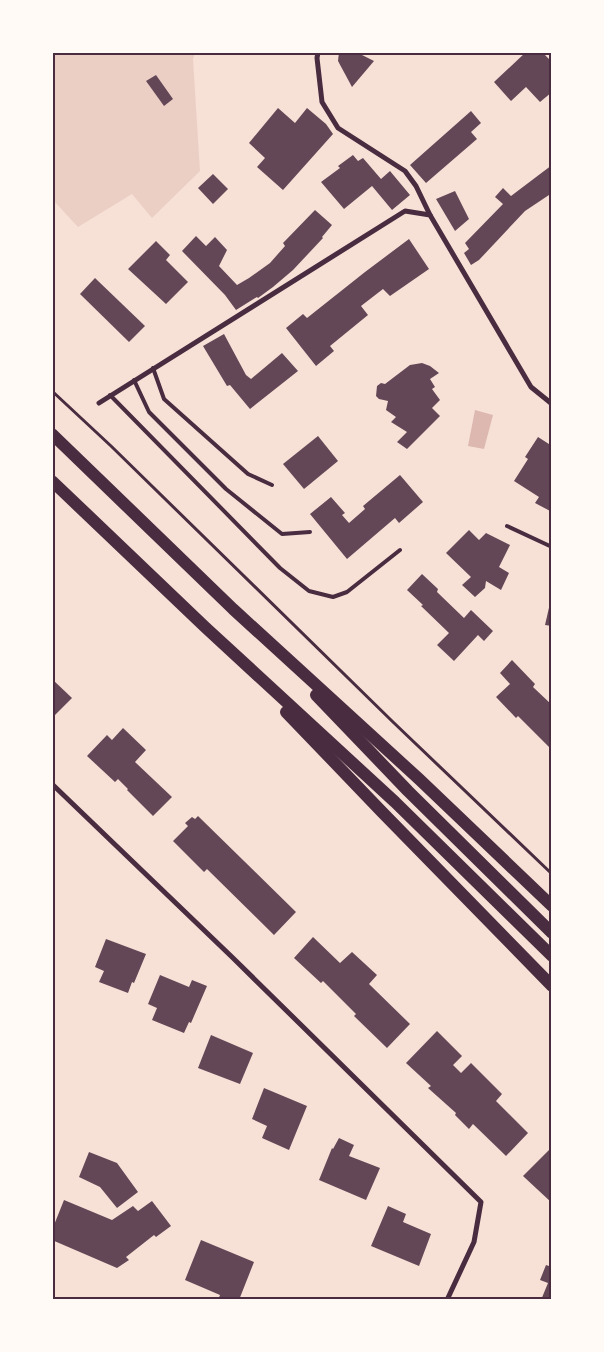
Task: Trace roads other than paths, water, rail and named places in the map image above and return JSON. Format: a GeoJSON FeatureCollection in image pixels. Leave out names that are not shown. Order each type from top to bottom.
{"type":"FeatureCollection","features":[{"type":"Feature","properties":{"kind":"main road"},"geometry":{"type":"LineString","coordinates":[[52,434],[232,609],[418,779],[552,906]]}},
{"type":"Feature","properties":{"kind":"main road"},"geometry":{"type":"LineString","coordinates":[[52,481],[395,802],[552,956]]}},
{"type":"Feature","properties":{"kind":"main road"},"geometry":{"type":"LineString","coordinates":[[232,609],[408,791],[552,933]]}},
{"type":"Feature","properties":{"kind":"main road"},"geometry":{"type":"LineString","coordinates":[[205,626],[382,812],[552,986]]}},
{"type":"Feature","properties":{"kind":"street"},"geometry":{"type":"LineString","coordinates":[[318,52],[322,102],[338,128],[405,171],[416,186],[430,215],[531,387],[552,404]]}},
{"type":"Feature","properties":{"kind":"street"},"geometry":{"type":"LineString","coordinates":[[99,403],[405,211],[430,215]]}},
{"type":"Feature","properties":{"kind":"street"},"geometry":{"type":"LineString","coordinates":[[52,784],[233,958],[480,1202],[474,1242],[446,1300]]}},
{"type":"Feature","properties":{"kind":"lane"},"geometry":{"type":"LineString","coordinates":[[153,368],[164,399],[248,474],[272,485]]}},
{"type":"Feature","properties":{"kind":"lane"},"geometry":{"type":"LineString","coordinates":[[134,380],[149,412],[226,489],[282,534],[310,532]]}},
{"type":"Feature","properties":{"kind":"lane"},"geometry":{"type":"LineString","coordinates":[[110,395],[280,568],[309,591],[333,597],[347,592],[400,550]]}},
{"type":"Feature","properties":{"kind":"lane"},"geometry":{"type":"LineString","coordinates":[[507,526],[552,547]]}}]}
